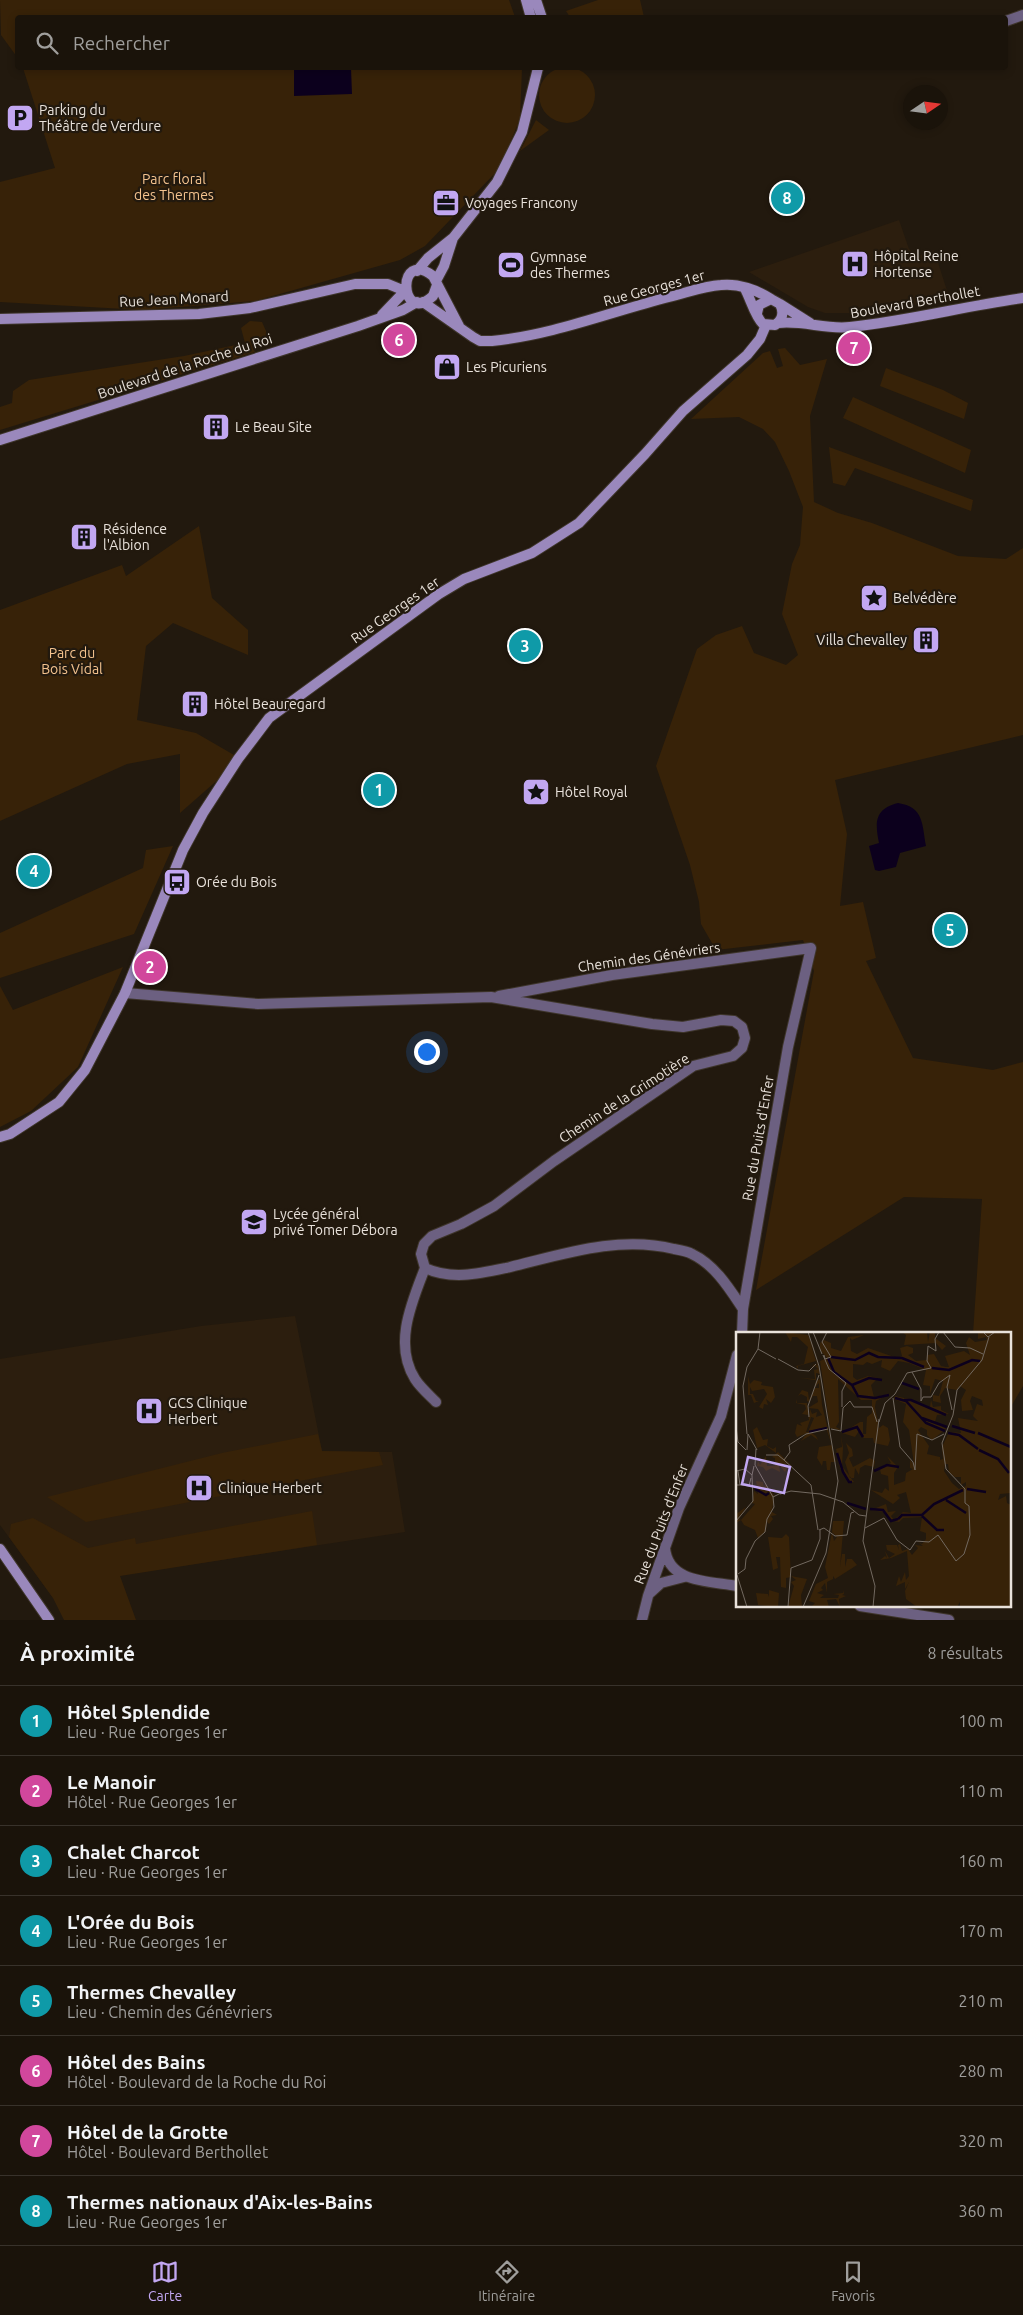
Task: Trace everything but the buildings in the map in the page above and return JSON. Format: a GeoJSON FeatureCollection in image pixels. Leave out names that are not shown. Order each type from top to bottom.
{"type":"FeatureCollection","features":[{"type":"Feature","properties":{"kind":"main road"},"geometry":{"type":"LineString","coordinates":[[526,0],[530,15]]}},
{"type":"Feature","properties":{"kind":"main road"},"geometry":{"type":"LineString","coordinates":[[536,0],[541,15]]}},
{"type":"Feature","properties":{"kind":"main road"},"geometry":{"type":"LineString","coordinates":[[405,290],[407,278],[453,238],[497,182],[522,132],[538,70]]}},
{"type":"Feature","properties":{"kind":"main road"},"geometry":{"type":"LineString","coordinates":[[420,302],[433,296],[453,238]]}},
{"type":"Feature","properties":{"kind":"main road"},"geometry":{"type":"LineString","coordinates":[[417,271],[428,272],[436,283]]}},
{"type":"Feature","properties":{"kind":"main road","name":"Rue Georges 1er"},"geometry":{"type":"LineString","coordinates":[[436,283],[459,326]]}},
{"type":"Feature","properties":{"kind":"main road","name":"Rue Jean Monard"},"geometry":{"type":"LineString","coordinates":[[0,319],[199,314],[250,308],[355,284],[388,284],[405,290]]}},
{"type":"Feature","properties":{"kind":"main road","name":"Rue Georges 1er"},"geometry":{"type":"LineString","coordinates":[[405,290],[409,298],[420,302],[480,341],[507,340],[566,327],[712,286],[732,284],[762,293],[771,299]]}},
{"type":"Feature","properties":{"kind":"main road"},"geometry":{"type":"LineString","coordinates":[[744,287],[758,319],[766,325],[778,323],[783,314],[780,304],[771,299],[759,304],[757,313]]}},
{"type":"Feature","properties":{"kind":"main road","name":"Boulevard de la Roche du Roi"},"geometry":{"type":"LineString","coordinates":[[379,318],[405,290]]}},
{"type":"Feature","properties":{"kind":"main road","name":"Boulevard Berthollet"},"geometry":{"type":"LineString","coordinates":[[778,323],[811,323],[823,326],[848,327],[927,317],[961,308],[1023,298]]}},
{"type":"Feature","properties":{"kind":"main road","name":"Boulevard de la Roche du Roi"},"geometry":{"type":"LineString","coordinates":[[0,440],[379,318],[420,302]]}},
{"type":"Feature","properties":{"kind":"main road","name":"Boulevard Berthollet"},"geometry":{"type":"LineString","coordinates":[[780,304],[811,323]]}},
{"type":"Feature","properties":{"kind":"main road","name":"Rue Georges 1er"},"geometry":{"type":"LineString","coordinates":[[0,1137],[10,1134],[59,1102],[85,1070],[125,993],[186,845],[238,759],[270,718],[439,594],[464,579],[532,553],[579,523],[683,411],[747,355],[760,339],[766,325]]}},
{"type":"Feature","properties":{"kind":"main road"},"geometry":{"type":"LineString","coordinates":[[0,1549],[49,1620]]}},
{"type":"Feature","properties":{"kind":"street"},"geometry":{"type":"LineString","coordinates":[[1008,20],[1023,15]]}},
{"type":"Feature","properties":{"kind":"street","name":"Chemin des Génévriers"},"geometry":{"type":"LineString","coordinates":[[491,997],[612,975],[811,948]]}},
{"type":"Feature","properties":{"kind":"street","name":"Rue du Puits d'Enfer"},"geometry":{"type":"LineString","coordinates":[[742,1332],[743,1309],[788,1047],[811,948]]}},
{"type":"Feature","properties":{"kind":"street","name":"Chemin de la Grimotière"},"geometry":{"type":"LineString","coordinates":[[125,993],[258,1004],[491,997],[652,1024],[683,1027],[721,1020],[734,1020],[742,1027],[745,1038],[742,1048],[733,1056],[693,1066],[554,1161],[494,1206],[461,1224],[432,1236],[424,1244],[421,1254],[425,1268]]}},
{"type":"Feature","properties":{"kind":"street"},"geometry":{"type":"LineString","coordinates":[[436,1402],[415,1379],[405,1352],[407,1313],[425,1268],[438,1274],[456,1276],[493,1271],[604,1244],[646,1244],[691,1253],[710,1265],[727,1284],[743,1309]]}},
{"type":"Feature","properties":{"kind":"street","name":"Rue du Puits d'Enfer"},"geometry":{"type":"LineString","coordinates":[[642,1620],[648,1596],[679,1508],[721,1416],[736,1359]]}},
{"type":"Feature","properties":{"kind":"street"},"geometry":{"type":"LineString","coordinates":[[665,1547],[670,1565],[684,1576],[736,1586]]}},
{"type":"Feature","properties":{"kind":"street"},"geometry":{"type":"LineString","coordinates":[[648,1596],[661,1584],[684,1576]]}},
{"type":"Feature","properties":{"kind":"street"},"geometry":{"type":"LineString","coordinates":[[873,1608],[949,1620]]}},
{"type":"Feature","properties":{"kind":"shaded area"},"geometry":{"type":"Polygon","coordinates":[[[294,70],[351,70],[352,94],[294,96],[294,70]]]}},
{"type":"Feature","properties":{"kind":"shaded area","name":"Hôpital Reine Hortense"},"geometry":{"type":"Polygon","coordinates":[[[899,220],[909,249],[917,256],[934,250],[950,300],[859,313],[825,313],[808,307],[749,272],[899,220]]]}},
{"type":"Feature","properties":{"kind":"shaded area"},"geometry":{"type":"Polygon","coordinates":[[[898,803],[913,808],[917,813],[922,824],[926,846],[900,853],[896,867],[879,871],[875,870],[869,846],[879,843],[878,818],[884,809],[898,803]]]}},
{"type":"Feature","properties":{"kind":"shaded area","name":"Clinique Herbert"},"geometry":{"type":"Polygon","coordinates":[[[295,1316],[322,1451],[392,1452],[405,1532],[109,1577],[53,1598],[0,1525],[0,1359],[201,1326],[295,1316]]]}},
{"type":"Feature","properties":{"kind":"green space"},"geometry":{"type":"Polygon","coordinates":[[[0,0],[509,0],[514,15],[15,15],[15,54],[1,35],[0,0]]]}},
{"type":"Feature","properties":{"kind":"green space"},"geometry":{"type":"Polygon","coordinates":[[[598,0],[640,0],[644,15],[569,15],[566,11],[598,0]]]}},
{"type":"Feature","properties":{"kind":"green space","name":"Parc floral des Thermes"},"geometry":{"type":"Polygon","coordinates":[[[24,70],[522,70],[520,119],[499,169],[425,246],[400,260],[255,301],[143,310],[0,302],[0,182],[55,168],[24,70]]]}},
{"type":"Feature","properties":{"kind":"green space"},"geometry":{"type":"Polygon","coordinates":[[[554,70],[580,70],[590,79],[594,90],[593,106],[587,115],[578,121],[567,123],[556,121],[547,115],[541,106],[539,95],[541,84],[547,75],[554,70]]]}},
{"type":"Feature","properties":{"kind":"green space"},"geometry":{"type":"Polygon","coordinates":[[[536,120],[549,130],[520,151],[536,120]]]}},
{"type":"Feature","properties":{"kind":"green space"},"geometry":{"type":"Polygon","coordinates":[[[250,321],[262,322],[266,331],[267,339],[252,344],[255,352],[0,430],[0,407],[12,403],[13,391],[29,380],[184,356],[245,343],[241,328],[250,321]]]}},
{"type":"Feature","properties":{"kind":"green space"},"geometry":{"type":"Polygon","coordinates":[[[785,348],[800,365],[827,359],[810,416],[814,502],[838,513],[872,523],[958,556],[1006,559],[1023,548],[1023,735],[835,780],[847,834],[840,906],[863,902],[876,958],[866,961],[913,1058],[993,1070],[1023,1062],[1023,1386],[1010,1408],[1010,1332],[973,1332],[982,1199],[904,1197],[756,1290],[814,971],[803,940],[716,950],[701,924],[699,902],[690,865],[656,766],[697,649],[716,635],[742,626],[754,653],[786,665],[798,655],[782,614],[792,564],[800,545],[803,507],[789,471],[775,442],[763,429],[739,417],[691,419],[763,353],[770,351],[777,368],[783,366],[778,349],[785,348]]]}},
{"type":"Feature","properties":{"kind":"green space"},"geometry":{"type":"Polygon","coordinates":[[[886,368],[943,390],[968,403],[964,419],[880,386],[886,368]]]}},
{"type":"Feature","properties":{"kind":"green space"},"geometry":{"type":"Polygon","coordinates":[[[853,397],[971,450],[965,473],[843,418],[853,397]]]}},
{"type":"Feature","properties":{"kind":"green space"},"geometry":{"type":"Polygon","coordinates":[[[829,447],[973,500],[971,511],[855,468],[845,486],[833,483],[829,447]]]}},
{"type":"Feature","properties":{"kind":"green space","name":"Parc du Bois Vidal"},"geometry":{"type":"Polygon","coordinates":[[[199,526],[212,598],[248,630],[248,655],[173,623],[146,646],[137,720],[196,733],[234,755],[221,777],[180,813],[180,754],[127,764],[0,821],[0,610],[122,565],[126,576],[199,526]]]}},
{"type":"Feature","properties":{"kind":"green space"},"geometry":{"type":"Polygon","coordinates":[[[173,846],[134,934],[0,978],[0,933],[143,868],[146,850],[173,846]]]}},
{"type":"Feature","properties":{"kind":"green space"},"geometry":{"type":"Polygon","coordinates":[[[123,967],[78,1067],[31,1111],[0,1127],[0,986],[13,1010],[123,967]]]}},
{"type":"Feature","properties":{"kind":"green space"},"geometry":{"type":"Polygon","coordinates":[[[318,1434],[322,1451],[379,1452],[383,1465],[86,1522],[47,1497],[222,1453],[318,1434]]]}},
{"type":"Feature","properties":{"kind":"green space"},"geometry":{"type":"Polygon","coordinates":[[[312,1511],[317,1545],[120,1576],[136,1620],[64,1620],[53,1598],[9,1537],[11,1524],[33,1518],[88,1548],[135,1538],[136,1544],[312,1511]]]}},
{"type":"Feature","properties":{"kind":"place","name":"Parking du Théâtre de Verdure"},"geometry":{"type":"Point","coordinates":[20,118]}},
{"type":"Feature","properties":{"kind":"place","name":"Thermes nationaux d'Aix-les-Bains"},"geometry":{"type":"Point","coordinates":[787,198]}},
{"type":"Feature","properties":{"kind":"place","name":"Voyages Francony"},"geometry":{"type":"Point","coordinates":[446,203]}},
{"type":"Feature","properties":{"kind":"place","name":"Hôpital Reine Hortense"},"geometry":{"type":"Point","coordinates":[855,264]}},
{"type":"Feature","properties":{"kind":"place","name":"Gymnase des Thermes"},"geometry":{"type":"Point","coordinates":[511,265]}},
{"type":"Feature","properties":{"kind":"place","name":"Hôtel des Bains"},"geometry":{"type":"Point","coordinates":[399,340]}},
{"type":"Feature","properties":{"kind":"place","name":"Hôtel de la Grotte"},"geometry":{"type":"Point","coordinates":[854,348]}},
{"type":"Feature","properties":{"kind":"place","name":"Les Picuriens"},"geometry":{"type":"Point","coordinates":[447,367]}},
{"type":"Feature","properties":{"kind":"place","name":"Le Beau Site"},"geometry":{"type":"Point","coordinates":[216,427]}},
{"type":"Feature","properties":{"kind":"place","name":"Résidence l'Albion"},"geometry":{"type":"Point","coordinates":[84,537]}},
{"type":"Feature","properties":{"kind":"place","name":"Belvédère"},"geometry":{"type":"Point","coordinates":[874,598]}},
{"type":"Feature","properties":{"kind":"place","name":"Villa Chevalley"},"geometry":{"type":"Point","coordinates":[926,640]}},
{"type":"Feature","properties":{"kind":"place","name":"Chalet Charcot"},"geometry":{"type":"Point","coordinates":[525,646]}},
{"type":"Feature","properties":{"kind":"place","name":"Hôtel Beauregard"},"geometry":{"type":"Point","coordinates":[195,704]}},
{"type":"Feature","properties":{"kind":"place","name":"Hôtel Splendide"},"geometry":{"type":"Point","coordinates":[379,790]}},
{"type":"Feature","properties":{"kind":"place","name":"Hôtel Royal"},"geometry":{"type":"Point","coordinates":[536,792]}},
{"type":"Feature","properties":{"kind":"place","name":"L'Orée du Bois"},"geometry":{"type":"Point","coordinates":[34,871]}},
{"type":"Feature","properties":{"kind":"place","name":"Orée du Bois"},"geometry":{"type":"Point","coordinates":[177,882]}},
{"type":"Feature","properties":{"kind":"place","name":"Thermes Chevalley"},"geometry":{"type":"Point","coordinates":[950,930]}},
{"type":"Feature","properties":{"kind":"place","name":"Le Manoir"},"geometry":{"type":"Point","coordinates":[150,967]}},
{"type":"Feature","properties":{"kind":"place","name":"Lycée général privé Tomer Débora"},"geometry":{"type":"Point","coordinates":[254,1222]}},
{"type":"Feature","properties":{"kind":"place","name":"GCS Clinique Herbert"},"geometry":{"type":"Point","coordinates":[149,1411]}},
{"type":"Feature","properties":{"kind":"place","name":"Clinique Herbert"},"geometry":{"type":"Point","coordinates":[199,1488]}}]}
